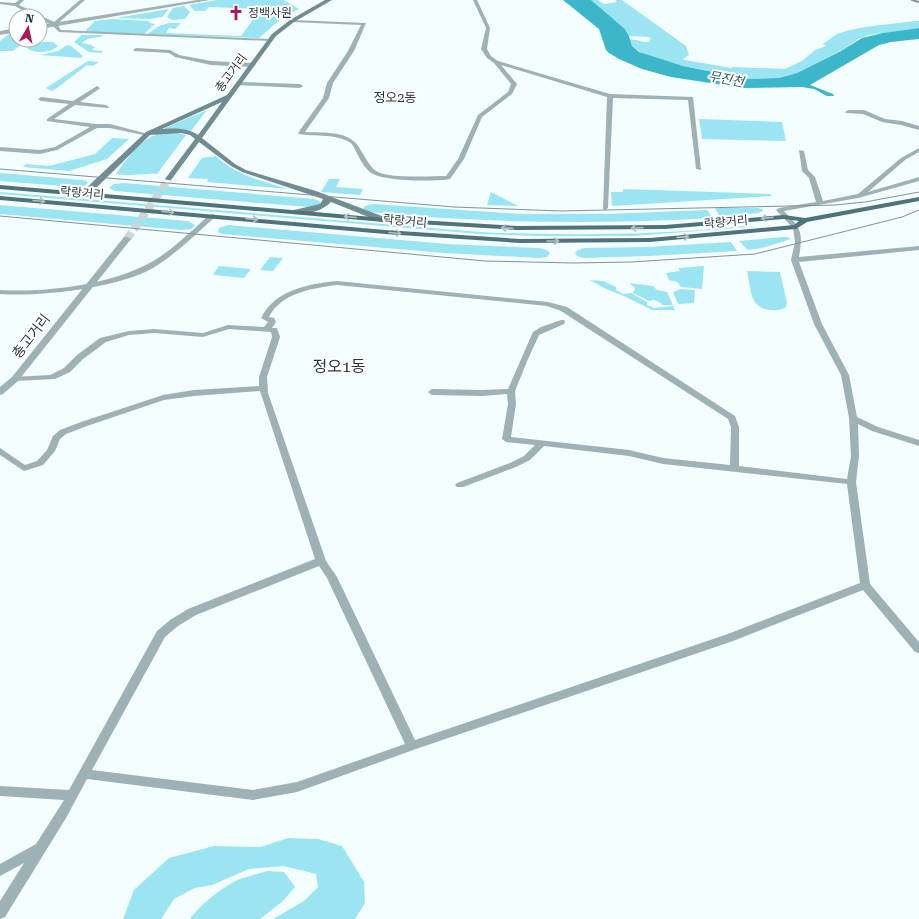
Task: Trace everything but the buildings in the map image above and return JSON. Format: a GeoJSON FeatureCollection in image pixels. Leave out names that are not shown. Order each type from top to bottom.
{"type":"FeatureCollection","features":[{"type":"Feature","properties":{"kind":"main road","name":"총고거리"},"geometry":{"type":"LineString","coordinates":[[169,179],[270,40],[292,21],[329,0]]}},
{"type":"Feature","properties":{"kind":"main road"},"geometry":{"type":"LineString","coordinates":[[85,194],[147,134],[228,97]]}},
{"type":"Feature","properties":{"kind":"main road"},"geometry":{"type":"LineString","coordinates":[[147,134],[168,130],[182,130],[192,134],[233,165],[244,170],[384,220]]}},
{"type":"Feature","properties":{"kind":"main road","name":"락랑거리"},"geometry":{"type":"LineString","coordinates":[[0,187],[384,220],[518,228],[614,229],[665,227],[784,216],[805,220],[919,199]]}},
{"type":"Feature","properties":{"kind":"main road","name":"락랑거리"},"geometry":{"type":"LineString","coordinates":[[0,198],[385,232],[520,241],[650,240],[796,227],[805,220]]}},
{"type":"Feature","properties":{"kind":"main road"},"geometry":{"type":"LineString","coordinates":[[297,212],[323,206],[327,202],[327,199]]}},
{"type":"Feature","properties":{"kind":"street"},"geometry":{"type":"LineString","coordinates":[[16,6],[22,0]]}},
{"type":"Feature","properties":{"kind":"street"},"geometry":{"type":"LineString","coordinates":[[54,24],[83,0]]}},
{"type":"Feature","properties":{"kind":"street"},"geometry":{"type":"LineString","coordinates":[[48,25],[207,0]]}},
{"type":"Feature","properties":{"kind":"street"},"geometry":{"type":"LineString","coordinates":[[292,21],[364,24],[351,51],[330,83],[326,98],[301,133],[345,137],[353,141],[362,158],[375,173],[386,176],[448,178],[461,158],[480,116],[510,93],[514,84],[496,62],[489,57],[484,49],[488,28],[475,0]]}},
{"type":"Feature","properties":{"kind":"street"},"geometry":{"type":"LineString","coordinates":[[0,3],[20,8]]}},
{"type":"Feature","properties":{"kind":"street"},"geometry":{"type":"LineString","coordinates":[[48,21],[54,24],[59,31],[81,33],[270,40]]}},
{"type":"Feature","properties":{"kind":"street"},"geometry":{"type":"LineString","coordinates":[[136,50],[170,52],[177,56],[211,63],[253,65]]}},
{"type":"Feature","properties":{"kind":"street"},"geometry":{"type":"LineString","coordinates":[[496,62],[610,96],[690,98],[699,169]]}},
{"type":"Feature","properties":{"kind":"street"},"geometry":{"type":"LineString","coordinates":[[239,84],[300,86]]}},
{"type":"Feature","properties":{"kind":"street"},"geometry":{"type":"LineString","coordinates":[[97,88],[49,120],[96,126],[110,126],[147,134]]}},
{"type":"Feature","properties":{"kind":"street"},"geometry":{"type":"LineString","coordinates":[[605,208],[610,96]]}},
{"type":"Feature","properties":{"kind":"street"},"geometry":{"type":"LineString","coordinates":[[41,99],[106,107]]}},
{"type":"Feature","properties":{"kind":"street"},"geometry":{"type":"LineString","coordinates":[[848,112],[864,112],[884,121],[902,123],[919,128]]}},
{"type":"Feature","properties":{"kind":"street"},"geometry":{"type":"LineString","coordinates":[[0,149],[40,152],[57,148],[96,126]]}},
{"type":"Feature","properties":{"kind":"street"},"geometry":{"type":"LineString","coordinates":[[858,197],[903,159],[919,150]]}},
{"type":"Feature","properties":{"kind":"street"},"geometry":{"type":"LineString","coordinates":[[801,151],[805,171],[812,177],[820,203]]}},
{"type":"Feature","properties":{"kind":"street"},"geometry":{"type":"LineString","coordinates":[[919,179],[885,191],[858,197],[779,210],[796,227],[798,242],[795,260],[818,324],[845,375],[853,418],[855,456],[851,482],[865,585],[919,648]]}},
{"type":"Feature","properties":{"kind":"street"},"geometry":{"type":"LineString","coordinates":[[0,292],[39,293],[109,282],[148,267],[163,258],[213,216]]}},
{"type":"Feature","properties":{"kind":"street","name":"총고거리"},"geometry":{"type":"LineString","coordinates":[[0,392],[15,378],[127,239]]}},
{"type":"Feature","properties":{"kind":"street"},"geometry":{"type":"LineString","coordinates":[[795,260],[919,248]]}},
{"type":"Feature","properties":{"kind":"street"},"geometry":{"type":"LineString","coordinates":[[267,329],[272,322],[271,320],[265,318],[266,315],[279,299],[297,291],[320,284],[337,283],[553,306],[564,309],[732,418],[735,427],[734,468]]}},
{"type":"Feature","properties":{"kind":"street"},"geometry":{"type":"LineString","coordinates":[[561,322],[536,334],[524,359],[511,391],[512,404],[506,439],[629,454],[664,460],[851,482]]}},
{"type":"Feature","properties":{"kind":"street"},"geometry":{"type":"LineString","coordinates":[[15,378],[52,377],[67,370],[80,357],[103,340],[129,333],[154,331],[203,335],[228,327],[274,330],[276,337],[263,377],[264,393],[321,561],[332,577],[412,746]]}},
{"type":"Feature","properties":{"kind":"street"},"geometry":{"type":"LineString","coordinates":[[0,451],[24,468],[40,463],[51,451],[56,438],[63,432],[84,424],[164,398],[194,393],[264,388]]}},
{"type":"Feature","properties":{"kind":"street"},"geometry":{"type":"LineString","coordinates":[[432,392],[482,393],[511,391]]}},
{"type":"Feature","properties":{"kind":"street"},"geometry":{"type":"LineString","coordinates":[[853,418],[875,429],[919,443]]}},
{"type":"Feature","properties":{"kind":"street"},"geometry":{"type":"LineString","coordinates":[[460,485],[514,465],[526,458],[541,444]]}},
{"type":"Feature","properties":{"kind":"street"},"geometry":{"type":"LineString","coordinates":[[0,913],[72,795],[161,634],[174,623],[192,612],[321,561]]}},
{"type":"Feature","properties":{"kind":"street"},"geometry":{"type":"LineString","coordinates":[[84,774],[253,795],[297,787],[412,746],[729,638],[865,585]]}},
{"type":"Feature","properties":{"kind":"street"},"geometry":{"type":"LineString","coordinates":[[0,791],[72,795]]}},
{"type":"Feature","properties":{"kind":"street"},"geometry":{"type":"LineString","coordinates":[[0,870],[41,847]]}},
{"type":"Feature","properties":{"kind":"shaded area"},"geometry":{"type":"Polygon","coordinates":[[[217,0],[283,0],[299,9],[282,18],[259,38],[148,34],[164,24],[181,23],[175,29],[169,28],[166,33],[241,36],[261,9],[209,7],[205,11],[195,11],[189,5],[217,0]]]}},
{"type":"Feature","properties":{"kind":"shaded area"},"geometry":{"type":"Polygon","coordinates":[[[591,0],[598,0],[604,4],[617,2],[615,0],[622,0],[686,46],[689,55],[683,59],[731,68],[785,69],[802,61],[815,50],[826,46],[823,44],[837,34],[846,31],[865,27],[915,21],[919,21],[919,28],[869,35],[858,39],[841,51],[838,50],[840,51],[797,73],[779,78],[748,79],[683,66],[644,55],[632,46],[630,40],[649,42],[651,39],[649,37],[629,36],[625,29],[591,0]]]}},
{"type":"Feature","properties":{"kind":"shaded area"},"geometry":{"type":"Polygon","coordinates":[[[184,6],[190,12],[185,19],[172,20],[167,17],[173,8],[184,6]]]}},
{"type":"Feature","properties":{"kind":"shaded area"},"geometry":{"type":"Polygon","coordinates":[[[169,9],[162,17],[149,19],[116,18],[169,9]]]}},
{"type":"Feature","properties":{"kind":"shaded area"},"geometry":{"type":"Polygon","coordinates":[[[112,19],[148,21],[155,24],[144,34],[87,32],[86,30],[95,21],[112,19]]]}},
{"type":"Feature","properties":{"kind":"shaded area"},"geometry":{"type":"Polygon","coordinates":[[[8,35],[8,48],[17,48],[12,51],[0,51],[0,41],[8,35]]]}},
{"type":"Feature","properties":{"kind":"shaded area"},"geometry":{"type":"Polygon","coordinates":[[[82,35],[104,35],[88,39],[82,43],[95,47],[92,50],[103,51],[101,53],[89,52],[74,42],[82,35]]]}},
{"type":"Feature","properties":{"kind":"shaded area"},"geometry":{"type":"Polygon","coordinates":[[[48,42],[53,42],[58,46],[51,50],[42,52],[27,48],[48,48],[48,42]]]}},
{"type":"Feature","properties":{"kind":"shaded area"},"geometry":{"type":"Polygon","coordinates":[[[67,45],[71,46],[83,56],[81,58],[40,55],[58,51],[67,45]]]}},
{"type":"Feature","properties":{"kind":"shaded area"},"geometry":{"type":"Polygon","coordinates":[[[88,61],[99,62],[93,66],[87,65],[52,91],[46,88],[88,61]]]}},
{"type":"Feature","properties":{"kind":"shaded area"},"geometry":{"type":"Polygon","coordinates":[[[207,110],[190,132],[165,129],[165,128],[207,110]]]}},
{"type":"Feature","properties":{"kind":"shaded area"},"geometry":{"type":"Polygon","coordinates":[[[699,119],[782,122],[786,141],[702,139],[699,119]]]}},
{"type":"Feature","properties":{"kind":"shaded area"},"geometry":{"type":"Polygon","coordinates":[[[161,133],[178,133],[186,135],[157,174],[116,174],[135,149],[147,140],[161,133]]]}},
{"type":"Feature","properties":{"kind":"shaded area"},"geometry":{"type":"Polygon","coordinates":[[[112,138],[129,139],[107,159],[69,171],[23,167],[26,164],[49,166],[95,154],[112,138]]]}},
{"type":"Feature","properties":{"kind":"shaded area"},"geometry":{"type":"Polygon","coordinates":[[[216,156],[224,163],[241,173],[288,189],[207,182],[208,179],[188,178],[202,158],[216,156]]]}},
{"type":"Feature","properties":{"kind":"shaded area"},"geometry":{"type":"Polygon","coordinates":[[[0,173],[82,180],[87,181],[88,183],[83,187],[75,187],[0,181],[0,173]]]}},
{"type":"Feature","properties":{"kind":"shaded area"},"geometry":{"type":"Polygon","coordinates":[[[329,179],[340,179],[336,187],[363,189],[360,195],[321,192],[329,179]]]}},
{"type":"Feature","properties":{"kind":"shaded area"},"geometry":{"type":"Polygon","coordinates":[[[124,183],[314,199],[319,201],[321,204],[309,207],[115,191],[109,188],[114,184],[124,183]]]}},
{"type":"Feature","properties":{"kind":"shaded area"},"geometry":{"type":"Polygon","coordinates":[[[623,189],[770,194],[772,196],[612,206],[611,192],[623,192],[623,189]]]}},
{"type":"Feature","properties":{"kind":"shaded area"},"geometry":{"type":"Polygon","coordinates":[[[0,192],[480,232],[613,234],[745,226],[749,227],[633,236],[539,236],[480,234],[0,194],[0,192]]]}},
{"type":"Feature","properties":{"kind":"shaded area"},"geometry":{"type":"Polygon","coordinates":[[[491,192],[518,206],[487,205],[491,192]]]}},
{"type":"Feature","properties":{"kind":"shaded area"},"geometry":{"type":"Polygon","coordinates":[[[373,204],[523,214],[607,214],[707,210],[713,218],[626,222],[498,221],[412,216],[369,212],[363,209],[365,206],[373,204]]]}},
{"type":"Feature","properties":{"kind":"shaded area"},"geometry":{"type":"Polygon","coordinates":[[[0,205],[188,221],[195,225],[192,229],[181,230],[0,214],[0,205]]]}},
{"type":"Feature","properties":{"kind":"shaded area"},"geometry":{"type":"Polygon","coordinates":[[[715,208],[757,208],[762,209],[763,211],[758,213],[720,217],[715,208]]]}},
{"type":"Feature","properties":{"kind":"shaded area"},"geometry":{"type":"Polygon","coordinates":[[[228,225],[447,244],[539,248],[547,250],[550,253],[547,257],[539,258],[444,253],[222,234],[218,232],[219,228],[228,225]]]}},
{"type":"Feature","properties":{"kind":"shaded area"},"geometry":{"type":"Polygon","coordinates":[[[788,237],[791,239],[762,248],[748,250],[739,241],[788,237]]]}},
{"type":"Feature","properties":{"kind":"shaded area"},"geometry":{"type":"Polygon","coordinates":[[[731,242],[737,251],[583,258],[577,256],[575,253],[584,248],[647,247],[731,242]]]}},
{"type":"Feature","properties":{"kind":"shaded area"},"geometry":{"type":"Polygon","coordinates":[[[270,257],[283,258],[273,271],[260,270],[270,257]]]}},
{"type":"Feature","properties":{"kind":"shaded area"},"geometry":{"type":"Polygon","coordinates":[[[219,266],[251,269],[244,278],[213,275],[219,266]]]}},
{"type":"Feature","properties":{"kind":"shaded area"},"geometry":{"type":"Polygon","coordinates":[[[704,266],[702,289],[681,287],[677,282],[669,280],[666,273],[680,271],[678,268],[704,266]]]}},
{"type":"Feature","properties":{"kind":"shaded area"},"geometry":{"type":"Polygon","coordinates":[[[747,271],[780,272],[787,303],[786,307],[778,310],[772,310],[758,305],[750,290],[747,271]]]}},
{"type":"Feature","properties":{"kind":"shaded area"},"geometry":{"type":"Polygon","coordinates":[[[590,280],[603,281],[616,287],[616,290],[623,294],[631,293],[647,302],[647,305],[654,308],[673,306],[675,310],[652,310],[590,280]]]}},
{"type":"Feature","properties":{"kind":"shaded area"},"geometry":{"type":"Polygon","coordinates":[[[629,283],[653,286],[657,290],[667,292],[673,305],[662,305],[654,300],[649,301],[633,293],[635,288],[629,283]]]}},
{"type":"Feature","properties":{"kind":"shaded area"},"geometry":{"type":"Polygon","coordinates":[[[681,289],[695,290],[694,303],[678,304],[673,292],[681,289]]]}},
{"type":"Feature","properties":{"kind":"shaded area"},"geometry":{"type":"Polygon","coordinates":[[[288,838],[318,839],[342,846],[364,882],[365,903],[355,919],[273,919],[304,901],[318,887],[316,874],[284,866],[249,869],[212,885],[195,888],[174,899],[161,919],[123,919],[134,890],[169,858],[214,846],[261,847],[288,838]]]}},
{"type":"Feature","properties":{"kind":"shaded area"},"geometry":{"type":"Polygon","coordinates":[[[267,871],[284,872],[295,887],[283,901],[260,919],[191,919],[191,917],[214,895],[227,886],[240,879],[267,871]]]}},
{"type":"Feature","properties":{"kind":"water","name":"무진천"},"geometry":{"type":"Polygon","coordinates":[[[563,0],[591,0],[625,29],[632,46],[639,52],[683,66],[748,79],[779,78],[797,73],[841,51],[862,38],[883,33],[919,28],[919,39],[879,45],[810,85],[833,94],[834,96],[827,96],[814,89],[802,87],[743,88],[671,77],[642,69],[619,59],[606,50],[599,29],[563,0]]]}},
{"type":"Feature","properties":{"kind":"tunnel"},"geometry":{"type":"LineString","coordinates":[[127,239],[169,179]]}},
{"type":"Feature","properties":{"kind":"tram line"},"geometry":{"type":"LineString","coordinates":[[0,169],[454,207],[561,211],[835,205],[865,202],[919,192]]}},
{"type":"Feature","properties":{"kind":"tram line"},"geometry":{"type":"LineString","coordinates":[[0,216],[485,261],[574,263],[631,262],[755,254],[902,217],[919,210]]}},
{"type":"Feature","properties":{"kind":"railway"},"geometry":{"type":"LineString","coordinates":[[912,0],[919,2]]}},
{"type":"Feature","properties":{"kind":"place","name":"정백사원"},"geometry":{"type":"Point","coordinates":[236,13]}},
{"type":"Feature","properties":{"kind":"district","name":"정오2동"},"geometry":{"type":"Point","coordinates":[395,97]}},
{"type":"Feature","properties":{"kind":"district","name":"정오1동"},"geometry":{"type":"Point","coordinates":[339,366]}}]}
